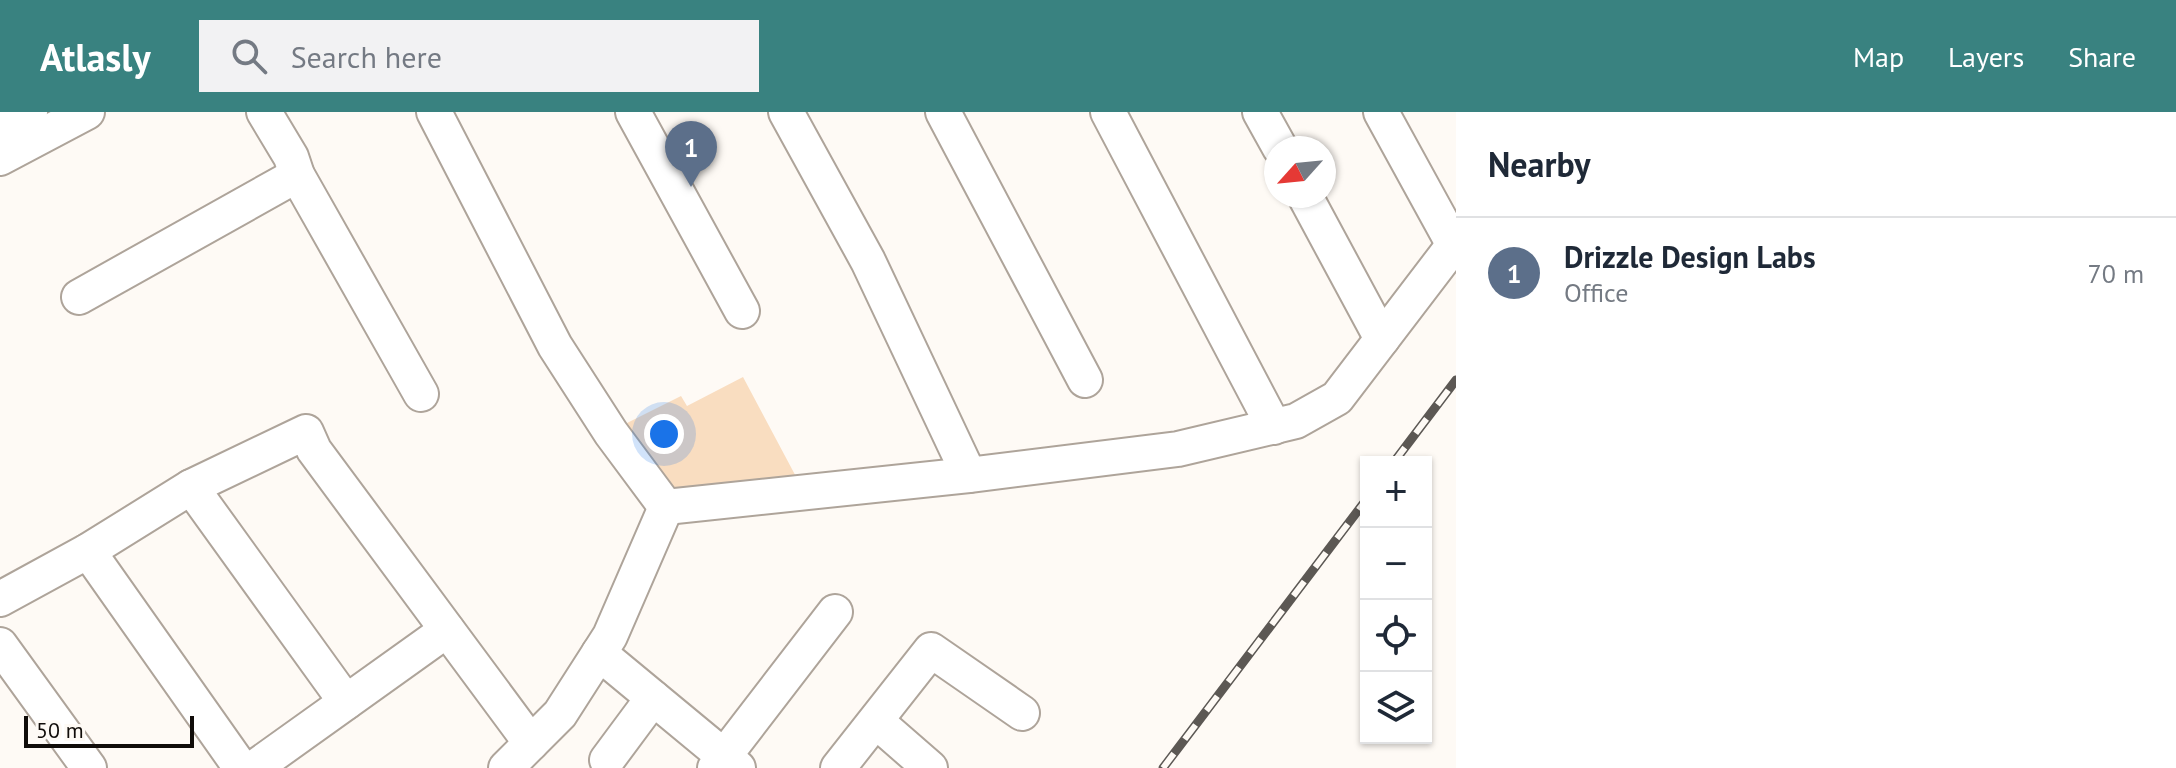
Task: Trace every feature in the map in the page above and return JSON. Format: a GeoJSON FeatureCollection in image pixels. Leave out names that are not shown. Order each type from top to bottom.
{"type":"FeatureCollection","features":[{"type":"Feature","properties":{"kind":"street"},"geometry":{"type":"LineString","coordinates":[[0,128],[30,112]]}},
{"type":"Feature","properties":{"kind":"street"},"geometry":{"type":"LineString","coordinates":[[0,158],[87,112]]}},
{"type":"Feature","properties":{"kind":"street"},"geometry":{"type":"LineString","coordinates":[[264,112],[421,394]]}},
{"type":"Feature","properties":{"kind":"street"},"geometry":{"type":"LineString","coordinates":[[434,112],[555,346],[611,433],[666,507]]}},
{"type":"Feature","properties":{"kind":"street"},"geometry":{"type":"LineString","coordinates":[[633,112],[742,311]]}},
{"type":"Feature","properties":{"kind":"street"},"geometry":{"type":"LineString","coordinates":[[786,112],[868,261],[969,475]]}},
{"type":"Feature","properties":{"kind":"street"},"geometry":{"type":"LineString","coordinates":[[943,112],[1085,380]]}},
{"type":"Feature","properties":{"kind":"street"},"geometry":{"type":"LineString","coordinates":[[1108,112],[1274,427]]}},
{"type":"Feature","properties":{"kind":"street"},"geometry":{"type":"LineString","coordinates":[[1260,112],[1273,136]]}},
{"type":"Feature","properties":{"kind":"street"},"geometry":{"type":"LineString","coordinates":[[666,507],[1178,449],[1296,421],[1337,398],[1455,244],[1389,115]]}},
{"type":"Feature","properties":{"kind":"street"},"geometry":{"type":"LineString","coordinates":[[79,297],[297,175]]}},
{"type":"Feature","properties":{"kind":"street"},"geometry":{"type":"LineString","coordinates":[[1311,208],[1382,339]]}},
{"type":"Feature","properties":{"kind":"street"},"geometry":{"type":"LineString","coordinates":[[0,599],[88,551],[191,487],[306,432],[314,450],[531,743]]}},
{"type":"Feature","properties":{"kind":"street"},"geometry":{"type":"LineString","coordinates":[[191,487],[346,702]]}},
{"type":"Feature","properties":{"kind":"street"},"geometry":{"type":"LineString","coordinates":[[506,768],[560,714],[610,636],[666,507]]}},
{"type":"Feature","properties":{"kind":"street"},"geometry":{"type":"LineString","coordinates":[[88,551],[241,768]]}},
{"type":"Feature","properties":{"kind":"street"},"geometry":{"type":"LineString","coordinates":[[599,653],[726,764],[835,612]]}},
{"type":"Feature","properties":{"kind":"street"},"geometry":{"type":"LineString","coordinates":[[254,768],[447,630]]}},
{"type":"Feature","properties":{"kind":"street"},"geometry":{"type":"LineString","coordinates":[[0,645],[89,768]]}},
{"type":"Feature","properties":{"kind":"street"},"geometry":{"type":"LineString","coordinates":[[838,768],[931,650],[1022,713]]}},
{"type":"Feature","properties":{"kind":"street"},"geometry":{"type":"LineString","coordinates":[[607,760],[653,698]]}},
{"type":"Feature","properties":{"kind":"street"},"geometry":{"type":"LineString","coordinates":[[876,721],[930,768]]}},
{"type":"Feature","properties":{"kind":"shaded area"},"geometry":{"type":"Polygon","coordinates":[[[743,377],[801,486],[670,498],[615,429],[681,396],[687,406],[743,377]]]}},
{"type":"Feature","properties":{"kind":"railway"},"geometry":{"type":"LineString","coordinates":[[1399,456],[1456,380]]}},
{"type":"Feature","properties":{"kind":"railway"},"geometry":{"type":"LineString","coordinates":[[1163,768],[1360,508]]}},
{"type":"Feature","properties":{"kind":"place","name":"Drizzle Design Labs"},"geometry":{"type":"Point","coordinates":[691,187]}}]}
